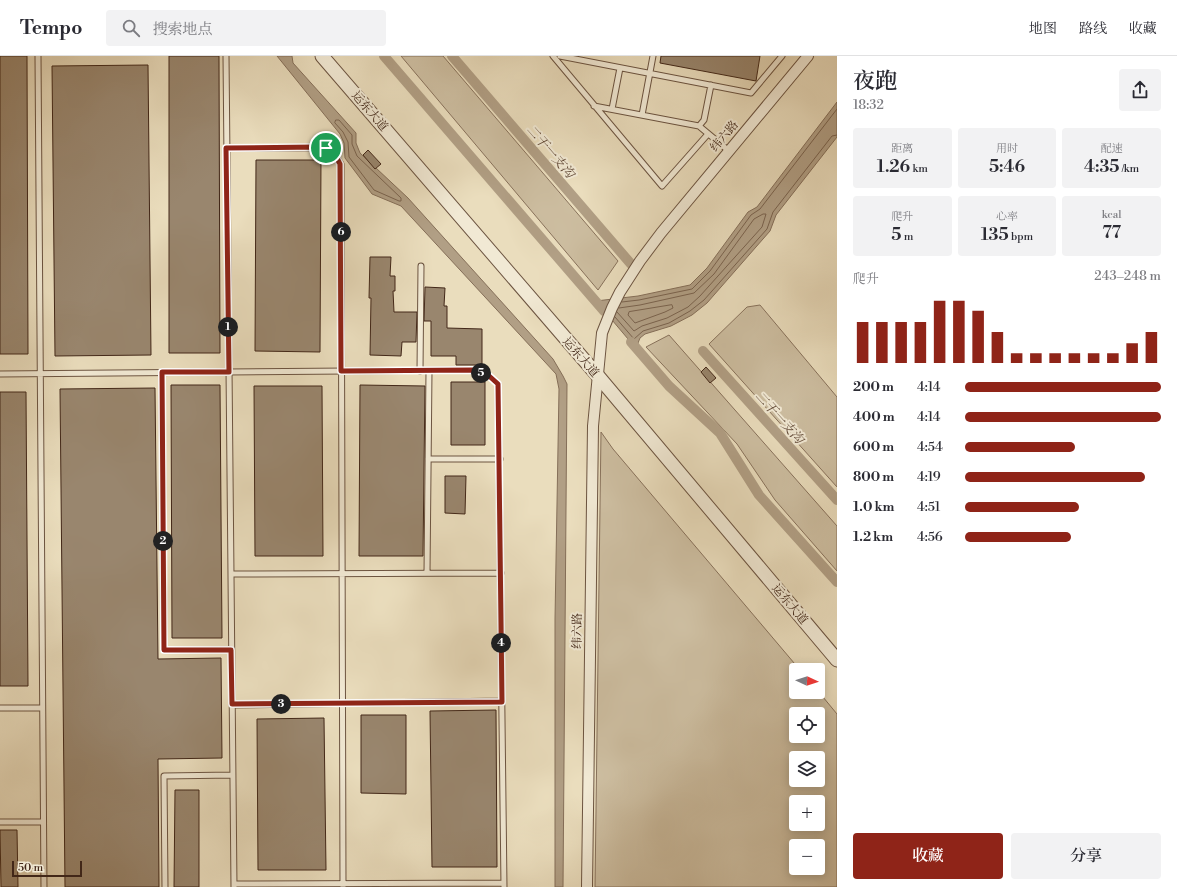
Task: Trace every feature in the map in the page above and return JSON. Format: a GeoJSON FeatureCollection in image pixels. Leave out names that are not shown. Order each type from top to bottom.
{"type":"FeatureCollection","features":[{"type":"Feature","properties":{"kind":"street","name":"运东大道"},"geometry":{"type":"LineString","coordinates":[[322,56],[598,376],[837,660]]}},
{"type":"Feature","properties":{"kind":"street","name":"纬六路"},"geometry":{"type":"LineString","coordinates":[[587,887],[592,426],[604,326],[620,292],[660,233],[808,56]]}},
{"type":"Feature","properties":{"kind":"lane"},"geometry":{"type":"LineString","coordinates":[[38,56],[44,887]]}},
{"type":"Feature","properties":{"kind":"lane"},"geometry":{"type":"LineString","coordinates":[[0,374],[41,373],[229,372],[341,371],[429,371],[473,370],[488,375],[498,384],[504,885],[234,886],[229,372],[226,148],[226,56]]}},
{"type":"Feature","properties":{"kind":"lane"},"geometry":{"type":"LineString","coordinates":[[553,56],[662,186],[708,134]]}},
{"type":"Feature","properties":{"kind":"lane"},"geometry":{"type":"LineString","coordinates":[[560,56],[751,93],[782,56]]}},
{"type":"Feature","properties":{"kind":"lane"},"geometry":{"type":"LineString","coordinates":[[642,115],[653,56]]}},
{"type":"Feature","properties":{"kind":"lane"},"geometry":{"type":"LineString","coordinates":[[612,109],[620,68]]}},
{"type":"Feature","properties":{"kind":"lane"},"geometry":{"type":"LineString","coordinates":[[699,126],[704,120],[711,85]]}},
{"type":"Feature","properties":{"kind":"lane"},"geometry":{"type":"LineString","coordinates":[[594,106],[699,126],[729,151]]}},
{"type":"Feature","properties":{"kind":"lane"},"geometry":{"type":"LineString","coordinates":[[226,148],[326,148],[332,151],[340,164],[343,885]]}},
{"type":"Feature","properties":{"kind":"lane"},"geometry":{"type":"LineString","coordinates":[[420,266],[420,371]]}},
{"type":"Feature","properties":{"kind":"lane"},"geometry":{"type":"LineString","coordinates":[[427,573],[429,371]]}},
{"type":"Feature","properties":{"kind":"lane"},"geometry":{"type":"LineString","coordinates":[[162,372],[164,650],[231,650]]}},
{"type":"Feature","properties":{"kind":"lane"},"geometry":{"type":"LineString","coordinates":[[428,459],[500,459]]}},
{"type":"Feature","properties":{"kind":"lane"},"geometry":{"type":"LineString","coordinates":[[231,574],[501,573]]}},
{"type":"Feature","properties":{"kind":"lane"},"geometry":{"type":"LineString","coordinates":[[232,704],[502,702]]}},
{"type":"Feature","properties":{"kind":"lane"},"geometry":{"type":"LineString","coordinates":[[0,708],[42,708]]}},
{"type":"Feature","properties":{"kind":"lane"},"geometry":{"type":"LineString","coordinates":[[165,887],[164,776],[233,775]]}},
{"type":"Feature","properties":{"kind":"lane"},"geometry":{"type":"LineString","coordinates":[[0,822],[43,822]]}},
{"type":"Feature","properties":{"kind":"shaded area"},"geometry":{"type":"Polygon","coordinates":[[[401,56],[443,56],[618,261],[598,290],[401,56]]]}},
{"type":"Feature","properties":{"kind":"shaded area"},"geometry":{"type":"Polygon","coordinates":[[[760,305],[837,397],[837,487],[709,344],[747,307],[760,305]]]}},
{"type":"Feature","properties":{"kind":"shaded area"},"geometry":{"type":"Polygon","coordinates":[[[669,335],[837,526],[837,571],[775,500],[737,444],[646,347],[669,335]]]}},
{"type":"Feature","properties":{"kind":"shaded area"},"geometry":{"type":"Polygon","coordinates":[[[601,432],[613,449],[794,663],[789,663],[789,699],[825,699],[837,714],[837,887],[595,887],[601,432]]]}},
{"type":"Feature","properties":{"kind":"water"},"geometry":{"type":"Polygon","coordinates":[[[277,56],[292,56],[293,63],[356,133],[356,143],[360,153],[408,198],[553,359],[567,384],[563,887],[555,887],[555,619],[559,389],[556,374],[401,206],[372,194],[345,158],[344,143],[340,134],[277,56]]]}},
{"type":"Feature","properties":{"kind":"water"},"geometry":{"type":"Polygon","coordinates":[[[837,102],[837,137],[776,215],[770,231],[707,303],[692,315],[671,326],[645,334],[640,338],[638,343],[639,352],[596,301],[638,296],[690,285],[707,268],[748,212],[757,207],[837,102]]]}},
{"type":"Feature","properties":{"kind":"building"},"geometry":{"type":"Polygon","coordinates":[[[0,56],[27,56],[28,354],[0,354],[0,56]]]}},
{"type":"Feature","properties":{"kind":"building"},"geometry":{"type":"Polygon","coordinates":[[[169,56],[219,56],[220,353],[169,353],[169,56]]]}},
{"type":"Feature","properties":{"kind":"building"},"geometry":{"type":"Polygon","coordinates":[[[661,56],[760,56],[756,81],[660,63],[661,56]]]}},
{"type":"Feature","properties":{"kind":"building"},"geometry":{"type":"Polygon","coordinates":[[[148,65],[151,355],[55,356],[52,66],[148,65]]]}},
{"type":"Feature","properties":{"kind":"building"},"geometry":{"type":"Polygon","coordinates":[[[368,150],[381,164],[375,169],[363,155],[368,150]]]}},
{"type":"Feature","properties":{"kind":"building"},"geometry":{"type":"Polygon","coordinates":[[[256,160],[321,160],[320,352],[255,351],[256,160]]]}},
{"type":"Feature","properties":{"kind":"building"},"geometry":{"type":"Polygon","coordinates":[[[370,257],[391,257],[390,276],[395,276],[395,291],[393,291],[394,312],[417,312],[416,342],[402,342],[401,356],[370,355],[370,257]]]}},
{"type":"Feature","properties":{"kind":"building"},"geometry":{"type":"Polygon","coordinates":[[[425,287],[445,288],[444,306],[447,306],[447,328],[482,329],[482,365],[456,365],[456,356],[431,356],[431,321],[424,321],[425,287]]]}},
{"type":"Feature","properties":{"kind":"building"},"geometry":{"type":"Polygon","coordinates":[[[706,367],[716,378],[710,383],[701,372],[706,367]]]}},
{"type":"Feature","properties":{"kind":"building"},"geometry":{"type":"Polygon","coordinates":[[[451,382],[485,382],[485,445],[451,445],[451,382]]]}},
{"type":"Feature","properties":{"kind":"building"},"geometry":{"type":"Polygon","coordinates":[[[171,385],[220,385],[222,638],[172,638],[171,385]]]}},
{"type":"Feature","properties":{"kind":"building"},"geometry":{"type":"Polygon","coordinates":[[[360,385],[425,386],[423,556],[359,556],[360,385]]]}},
{"type":"Feature","properties":{"kind":"building"},"geometry":{"type":"Polygon","coordinates":[[[254,386],[322,386],[323,556],[255,556],[254,386]]]}},
{"type":"Feature","properties":{"kind":"building"},"geometry":{"type":"Polygon","coordinates":[[[155,388],[158,659],[221,658],[222,758],[158,759],[159,887],[65,887],[60,389],[155,388]]]}},
{"type":"Feature","properties":{"kind":"building"},"geometry":{"type":"Polygon","coordinates":[[[0,392],[26,392],[28,686],[0,686],[0,392]]]}},
{"type":"Feature","properties":{"kind":"building"},"geometry":{"type":"Polygon","coordinates":[[[445,476],[466,476],[465,514],[445,513],[445,476]]]}},
{"type":"Feature","properties":{"kind":"building"},"geometry":{"type":"Polygon","coordinates":[[[496,710],[497,867],[432,867],[430,711],[496,710]]]}},
{"type":"Feature","properties":{"kind":"building"},"geometry":{"type":"Polygon","coordinates":[[[361,715],[406,715],[406,794],[361,793],[361,715]]]}},
{"type":"Feature","properties":{"kind":"building"},"geometry":{"type":"Polygon","coordinates":[[[324,718],[326,870],[258,870],[257,719],[324,718]]]}},
{"type":"Feature","properties":{"kind":"building"},"geometry":{"type":"Polygon","coordinates":[[[175,790],[199,790],[199,887],[174,887],[175,790]]]}},
{"type":"Feature","properties":{"kind":"building"},"geometry":{"type":"Polygon","coordinates":[[[0,830],[17,830],[18,887],[1,887],[0,830]]]}},
{"type":"Feature","properties":{"kind":"waterway"},"geometry":{"type":"LineString","coordinates":[[384,56],[604,311]]}},
{"type":"Feature","properties":{"kind":"waterway","name":"二干一支沟"},"geometry":{"type":"LineString","coordinates":[[452,56],[631,264]]}},
{"type":"Feature","properties":{"kind":"waterway"},"geometry":{"type":"LineString","coordinates":[[631,342],[669,386],[720,433],[759,495],[837,582]]}},
{"type":"Feature","properties":{"kind":"waterway","name":"二干一支沟"},"geometry":{"type":"LineString","coordinates":[[703,351],[837,500]]}},
{"type":"Feature","properties":{"kind":"route"},"geometry":{"type":"LineString","coordinates":[[226,148],[326,148],[332,151],[340,164],[341,371],[473,370],[488,375],[498,384],[502,702],[232,704],[231,650],[164,650],[162,372],[229,372],[226,148]]}}]}
